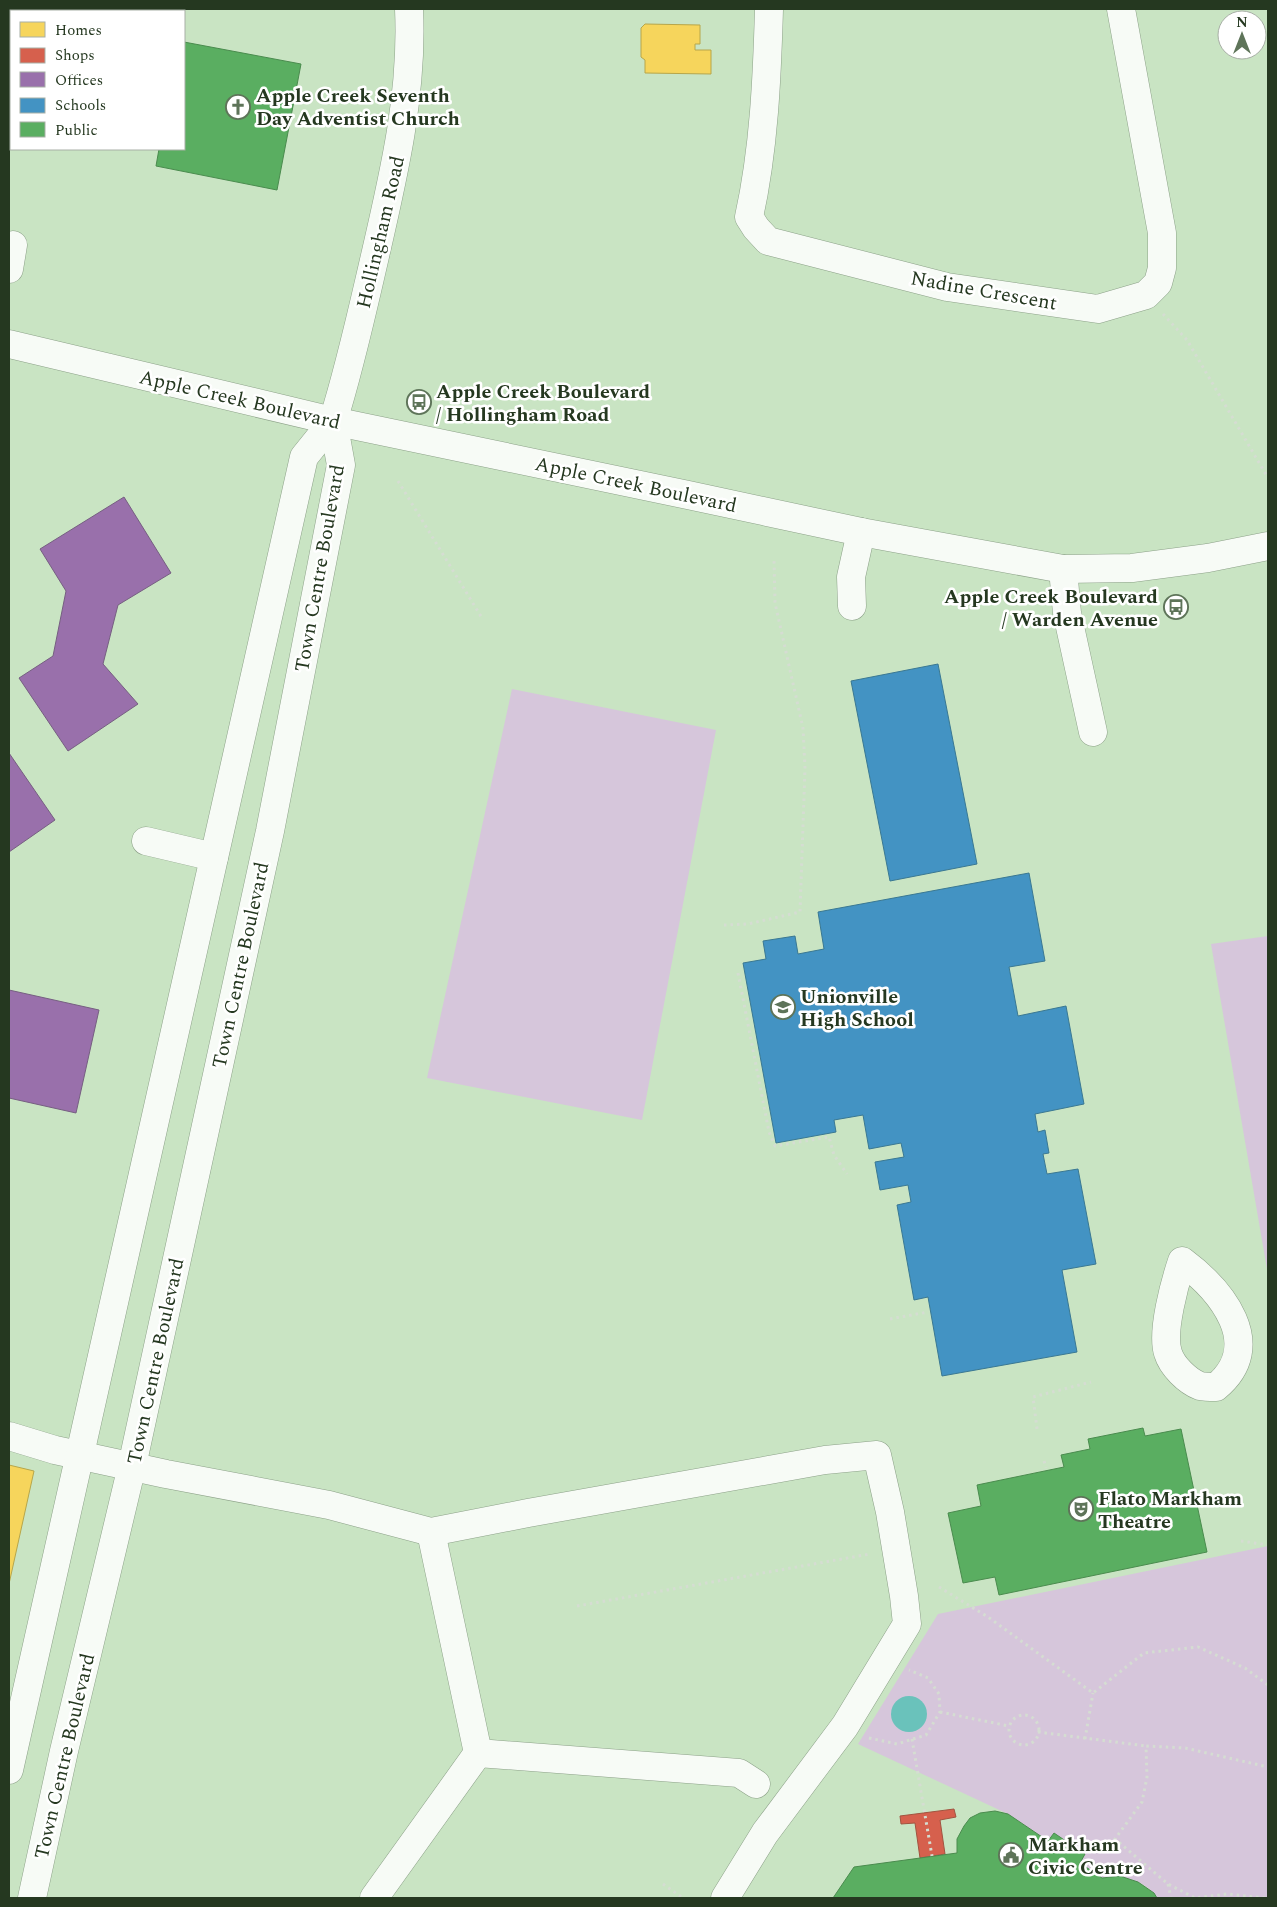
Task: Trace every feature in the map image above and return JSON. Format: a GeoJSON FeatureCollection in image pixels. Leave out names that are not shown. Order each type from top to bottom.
{"type":"FeatureCollection","features":[{"type":"Feature","properties":{"kind":"main road","name":"Hollingham Road"},"geometry":{"type":"LineString","coordinates":[[333,421],[348,373],[398,155],[409,81],[409,9]]}},
{"type":"Feature","properties":{"kind":"main road","name":"Nadine Crescent"},"geometry":{"type":"LineString","coordinates":[[768,9],[767,69],[758,174],[749,217],[756,228],[768,240],[946,287],[1098,310],[1146,295]]}},
{"type":"Feature","properties":{"kind":"main road"},"geometry":{"type":"LineString","coordinates":[[1121,9],[1162,233],[1162,268],[1158,284],[1146,295]]}},
{"type":"Feature","properties":{"kind":"main road","name":"Apple Creek Boulevard"},"geometry":{"type":"LineString","coordinates":[[9,344],[333,421],[860,532],[1063,569],[1132,568],[1208,558],[1268,546]]}},
{"type":"Feature","properties":{"kind":"main road","name":"Town Centre Boulevard"},"geometry":{"type":"LineString","coordinates":[[9,1770],[304,457],[333,421]]}},
{"type":"Feature","properties":{"kind":"main road","name":"Town Centre Boulevard"},"geometry":{"type":"LineString","coordinates":[[32,1898],[64,1751],[132,1466],[270,831],[341,465],[333,421]]}},
{"type":"Feature","properties":{"kind":"main road"},"geometry":{"type":"LineString","coordinates":[[852,606],[851,577],[860,532]]}},
{"type":"Feature","properties":{"kind":"main road"},"geometry":{"type":"LineString","coordinates":[[1063,569],[1067,614],[1093,732]]}},
{"type":"Feature","properties":{"kind":"main road"},"geometry":{"type":"LineString","coordinates":[[146,841],[214,857]]}},
{"type":"Feature","properties":{"kind":"main road"},"geometry":{"type":"LineString","coordinates":[[9,1436],[55,1450],[166,1474],[329,1505],[431,1532],[528,1512],[816,1461],[877,1455],[896,1549],[907,1624],[844,1726],[765,1833],[725,1898]]}},
{"type":"Feature","properties":{"kind":"main road"},"geometry":{"type":"LineString","coordinates":[[374,1898],[478,1753],[431,1532]]}},
{"type":"Feature","properties":{"kind":"main road"},"geometry":{"type":"LineString","coordinates":[[478,1753],[739,1773],[756,1784]]}},
{"type":"Feature","properties":{"kind":"path"},"geometry":{"type":"LineString","coordinates":[[1146,295],[1187,340],[1268,478]]}},
{"type":"Feature","properties":{"kind":"path"},"geometry":{"type":"LineString","coordinates":[[398,481],[482,618]]}},
{"type":"Feature","properties":{"kind":"path"},"geometry":{"type":"LineString","coordinates":[[724,925],[748,924],[800,912],[805,768],[803,728],[775,603],[774,560]]}},
{"type":"Feature","properties":{"kind":"path"},"geometry":{"type":"LineString","coordinates":[[738,973],[769,1132],[774,1146],[829,1137],[834,1155],[847,1174]]}},
{"type":"Feature","properties":{"kind":"path"},"geometry":{"type":"LineString","coordinates":[[890,1319],[928,1312]]}},
{"type":"Feature","properties":{"kind":"path"},"geometry":{"type":"LineString","coordinates":[[1037,1429],[1033,1397],[1091,1382]]}},
{"type":"Feature","properties":{"kind":"path"},"geometry":{"type":"LineString","coordinates":[[1044,1461],[1046,1468]]}},
{"type":"Feature","properties":{"kind":"path"},"geometry":{"type":"LineString","coordinates":[[1242,1541],[1268,1544]]}},
{"type":"Feature","properties":{"kind":"path"},"geometry":{"type":"LineString","coordinates":[[578,1606],[896,1549]]}},
{"type":"Feature","properties":{"kind":"path"},"geometry":{"type":"LineString","coordinates":[[939,1587],[988,1618],[1093,1693]]}},
{"type":"Feature","properties":{"kind":"path"},"geometry":{"type":"LineString","coordinates":[[1085,1739],[1093,1693],[1144,1653],[1198,1646],[1245,1668],[1268,1685]]}},
{"type":"Feature","properties":{"kind":"path"},"geometry":{"type":"LineString","coordinates":[[844,1726],[872,1739],[897,1744],[926,1734],[940,1712],[939,1694],[928,1678],[886,1660]]}},
{"type":"Feature","properties":{"kind":"path"},"geometry":{"type":"LineString","coordinates":[[940,1712],[1009,1726]]}},
{"type":"Feature","properties":{"kind":"path"},"geometry":{"type":"LineString","coordinates":[[1017,1717],[1030,1717],[1038,1726],[1038,1732],[1036,1739],[1031,1744],[1017,1744],[1012,1740],[1009,1726],[1017,1717]]}},
{"type":"Feature","properties":{"kind":"path"},"geometry":{"type":"LineString","coordinates":[[1038,1732],[1146,1746],[1185,1748],[1268,1767]]}},
{"type":"Feature","properties":{"kind":"path"},"geometry":{"type":"LineString","coordinates":[[912,1739],[932,1856]]}},
{"type":"Feature","properties":{"kind":"path"},"geometry":{"type":"LineString","coordinates":[[1146,1746],[1147,1777],[1142,1802],[1115,1839],[1168,1884],[1195,1898],[1227,1894],[1265,1898]]}},
{"type":"Feature","properties":{"kind":"path"},"geometry":{"type":"LineString","coordinates":[[663,1884],[683,1898]]}},
{"type":"Feature","properties":{"kind":"path"},"geometry":{"type":"LineString","coordinates":[[1168,1884],[1171,1898]]}},
{"type":"Feature","properties":{"kind":"shaded area"},"geometry":{"type":"Polygon","coordinates":[[[512,689],[716,730],[642,1120],[427,1078],[512,689]]]}},
{"type":"Feature","properties":{"kind":"shaded area"},"geometry":{"type":"Polygon","coordinates":[[[1268,936],[1268,1275],[1211,944],[1268,936]]]}},
{"type":"Feature","properties":{"kind":"shaded area"},"geometry":{"type":"Polygon","coordinates":[[[1268,1546],[1268,1898],[1157,1898],[1146,1887],[1132,1880],[1125,1878],[1102,1878],[1080,1863],[1085,1854],[1054,1833],[1048,1841],[1008,1814],[858,1744],[938,1614],[1268,1546]]]}},
{"type":"Feature","properties":{"kind":"water"},"geometry":{"type":"Polygon","coordinates":[[[909,1696],[916,1697],[922,1701],[926,1707],[926,1721],[922,1727],[916,1731],[909,1732],[902,1731],[896,1727],[892,1721],[891,1714],[892,1707],[896,1701],[902,1697],[909,1696]]]}},
{"type":"Feature","properties":{"kind":"building: Homes"},"geometry":{"type":"Polygon","coordinates":[[[645,24],[700,25],[700,44],[695,44],[695,50],[711,50],[711,74],[645,73],[645,60],[641,57],[641,28],[645,24]]]}},
{"type":"Feature","properties":{"kind":"building: Homes"},"geometry":{"type":"Polygon","coordinates":[[[9,1465],[34,1471],[9,1584],[9,1465]]]}},
{"type":"Feature","properties":{"kind":"building: Shops"},"geometry":{"type":"Polygon","coordinates":[[[954,1809],[956,1817],[940,1820],[945,1854],[920,1858],[915,1823],[901,1824],[900,1816],[954,1809]]]}},
{"type":"Feature","properties":{"kind":"building: Offices"},"geometry":{"type":"Polygon","coordinates":[[[124,497],[171,573],[118,605],[103,664],[138,704],[68,751],[19,678],[53,656],[66,591],[40,549],[124,497]]]}},
{"type":"Feature","properties":{"kind":"building: Offices"},"geometry":{"type":"Polygon","coordinates":[[[9,753],[55,820],[9,852],[9,753]]]}},
{"type":"Feature","properties":{"kind":"building: Offices"},"geometry":{"type":"Polygon","coordinates":[[[9,990],[99,1010],[76,1113],[9,1098],[9,990]]]}},
{"type":"Feature","properties":{"kind":"building: Schools"},"geometry":{"type":"Polygon","coordinates":[[[938,664],[977,864],[890,881],[851,681],[938,664]]]}},
{"type":"Feature","properties":{"kind":"building: Schools"},"geometry":{"type":"Polygon","coordinates":[[[1029,873],[1045,961],[1009,967],[1018,1016],[1066,1006],[1084,1104],[1035,1114],[1038,1132],[1045,1130],[1049,1153],[1043,1154],[1047,1174],[1078,1169],[1096,1264],[1062,1270],[1077,1352],[942,1376],[928,1297],[914,1300],[897,1205],[911,1202],[908,1185],[880,1190],[875,1162],[904,1157],[901,1143],[869,1149],[863,1115],[834,1120],[836,1132],[776,1143],[743,963],[766,959],[763,941],[795,936],[798,954],[824,949],[818,912],[1029,873]]]}},
{"type":"Feature","properties":{"kind":"building: Public","name":"Apple Creek Seventh Day Adventist Church"},"geometry":{"type":"Polygon","coordinates":[[[185,42],[301,64],[277,190],[156,166],[159,150],[185,150],[185,42]]]}},
{"type":"Feature","properties":{"kind":"building: Public","name":"Flato Markham Theatre"},"geometry":{"type":"Polygon","coordinates":[[[1143,1428],[1145,1436],[1181,1429],[1207,1552],[999,1595],[995,1577],[963,1583],[948,1513],[981,1506],[977,1485],[1064,1467],[1061,1455],[1090,1449],[1088,1439],[1143,1428]]]}},
{"type":"Feature","properties":{"kind":"building: Public","name":"Markham Civic Centre"},"geometry":{"type":"Polygon","coordinates":[[[995,1811],[1008,1814],[1048,1841],[1054,1833],[1085,1854],[1080,1863],[1102,1878],[1120,1876],[1138,1882],[1154,1893],[1157,1898],[833,1898],[854,1867],[957,1853],[957,1839],[970,1818],[980,1813],[995,1811]]]}},
{"type":"Feature","properties":{"kind":"place","name":"Apple Creek Seventh Day Adventist Church"},"geometry":{"type":"Point","coordinates":[238,107]}},
{"type":"Feature","properties":{"kind":"place","name":"Apple Creek Boulevard / Hollingham Road"},"geometry":{"type":"Point","coordinates":[419,402]}},
{"type":"Feature","properties":{"kind":"place","name":"Apple Creek Boulevard / Warden Avenue"},"geometry":{"type":"Point","coordinates":[1176,607]}},
{"type":"Feature","properties":{"kind":"place","name":"Unionville High School"},"geometry":{"type":"Point","coordinates":[783,1007]}},
{"type":"Feature","properties":{"kind":"place","name":"Flato Markham Theatre"},"geometry":{"type":"Point","coordinates":[1081,1509]}},
{"type":"Feature","properties":{"kind":"place","name":"Markham Civic Centre"},"geometry":{"type":"Point","coordinates":[1011,1855]}}]}
